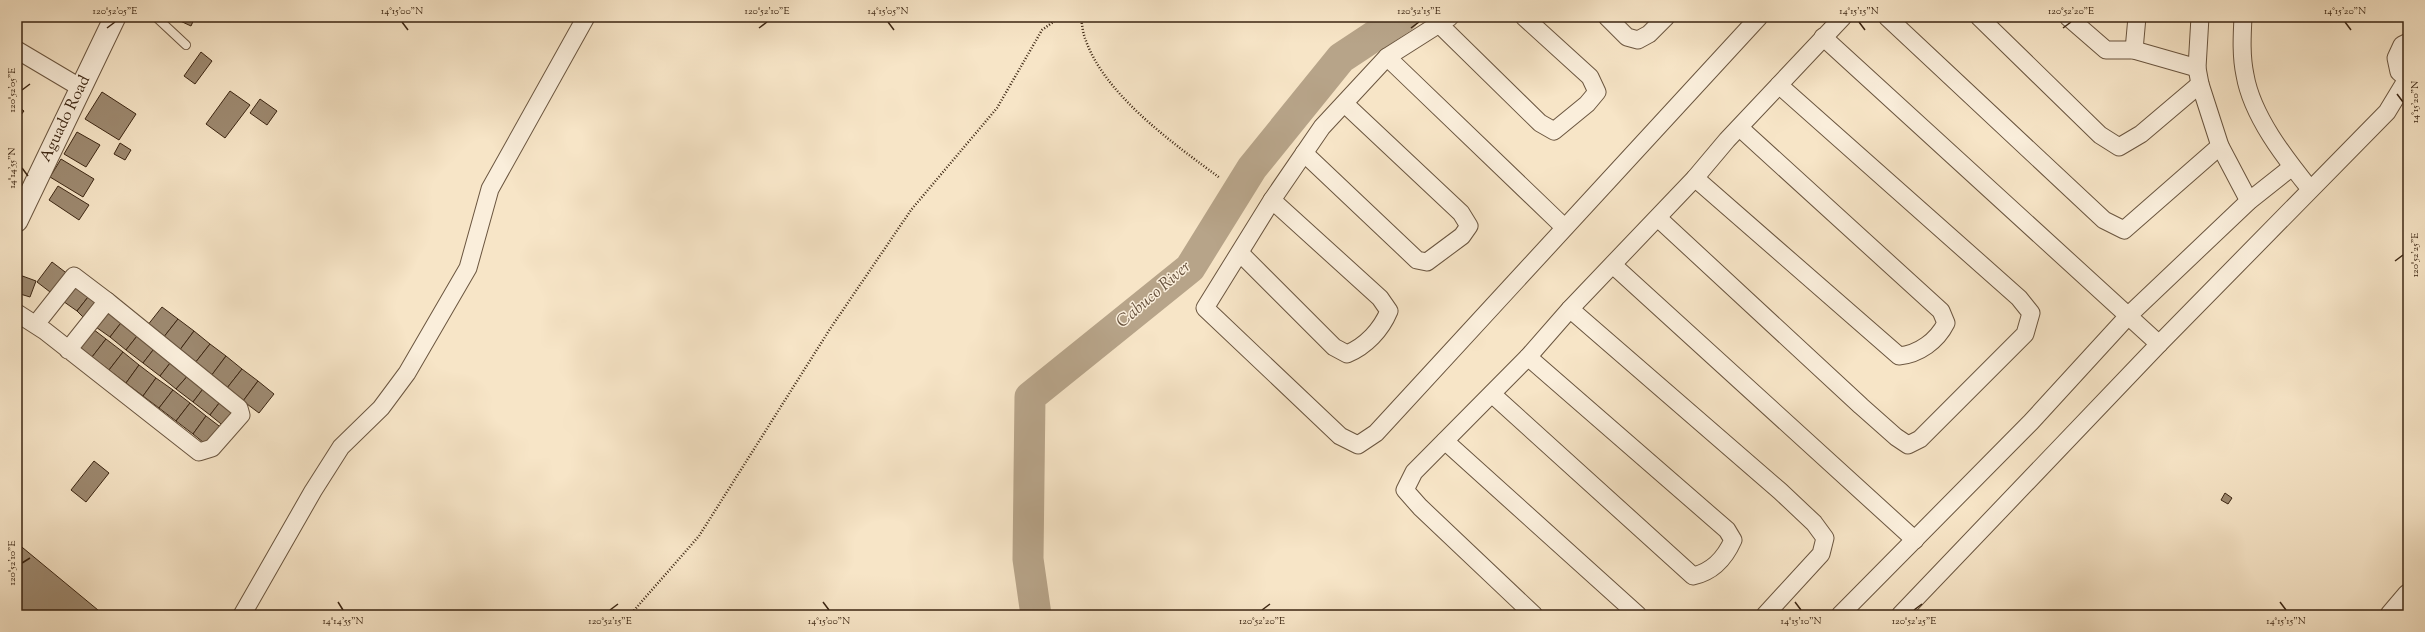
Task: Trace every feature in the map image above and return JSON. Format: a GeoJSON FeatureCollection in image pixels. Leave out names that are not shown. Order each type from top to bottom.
{"type":"FeatureCollection","features":[{"type":"Feature","properties":{"kind":"street","name":"Aguado Road"},"geometry":{"type":"LineString","coordinates":[[17,221],[115,17]]}},
{"type":"Feature","properties":{"kind":"street"},"geometry":{"type":"LineString","coordinates":[[242,615],[313,491],[342,447],[381,408],[407,373],[468,268],[490,190],[586,17]]}},
{"type":"Feature","properties":{"kind":"street"},"geometry":{"type":"LineString","coordinates":[[1524,17],[1590,77],[1597,92],[1587,104],[1554,131],[1540,124],[1445,21],[1387,58],[1322,127],[1272,200],[1205,308],[1340,436],[1358,445],[1376,433],[1564,227],[1759,17]]}},
{"type":"Feature","properties":{"kind":"street"},"geometry":{"type":"LineString","coordinates":[[1607,17],[1627,37],[1638,40],[1649,34],[1666,17]]}},
{"type":"Feature","properties":{"kind":"street"},"geometry":{"type":"LineString","coordinates":[[1534,615],[1420,507],[1405,490],[1414,472],[1528,357],[1570,308],[1658,218],[1695,178],[1707,162],[1843,17]]}},
{"type":"Feature","properties":{"kind":"street"},"geometry":{"type":"LineString","coordinates":[[1887,17],[2104,220],[2124,230],[2220,146]]}},
{"type":"Feature","properties":{"kind":"street"},"geometry":{"type":"LineString","coordinates":[[1979,17],[2100,135],[2119,147],[2140,134],[2198,76]]}},
{"type":"Feature","properties":{"kind":"street"},"geometry":{"type":"LineString","coordinates":[[2068,17],[2106,50],[2134,50],[2198,76]]}},
{"type":"Feature","properties":{"kind":"street"},"geometry":{"type":"LineString","coordinates":[[2134,50],[2137,17]]}},
{"type":"Feature","properties":{"kind":"street"},"geometry":{"type":"LineString","coordinates":[[2200,17],[2198,76],[2220,146],[2249,201]]}},
{"type":"Feature","properties":{"kind":"street"},"geometry":{"type":"LineString","coordinates":[[2243,17],[2241,48],[2245,76],[2257,109],[2272,137],[2292,167],[2310,189]]}},
{"type":"Feature","properties":{"kind":"street"},"geometry":{"type":"LineString","coordinates":[[1823,37],[2159,344]]}},
{"type":"Feature","properties":{"kind":"street"},"geometry":{"type":"LineString","coordinates":[[1900,615],[2159,344],[2387,112],[2407,79],[2399,72],[2396,58],[2402,45],[2408,42]]}},
{"type":"Feature","properties":{"kind":"street"},"geometry":{"type":"LineString","coordinates":[[17,50],[81,88]]}},
{"type":"Feature","properties":{"kind":"street"},"geometry":{"type":"LineString","coordinates":[[1387,58],[1564,227]]}},
{"type":"Feature","properties":{"kind":"street"},"geometry":{"type":"LineString","coordinates":[[1658,218],[1861,406],[1896,437],[1908,445],[1920,439],[2025,334],[2031,313],[2019,298],[1779,85]]}},
{"type":"Feature","properties":{"kind":"street"},"geometry":{"type":"LineString","coordinates":[[1304,153],[1417,260],[1427,262],[1462,236],[1469,226],[1461,213],[1345,104]]}},
{"type":"Feature","properties":{"kind":"street"},"geometry":{"type":"LineString","coordinates":[[1695,178],[1899,356],[1913,355],[1940,335],[1946,323],[1942,311],[1740,128]]}},
{"type":"Feature","properties":{"kind":"street"},"geometry":{"type":"LineString","coordinates":[[1840,615],[2031,422],[2129,315],[2249,201],[2292,167]]}},
{"type":"Feature","properties":{"kind":"street"},"geometry":{"type":"LineString","coordinates":[[1240,253],[1334,347],[1347,354],[1359,349],[1383,325],[1389,311],[1380,298],[1272,200]]}},
{"type":"Feature","properties":{"kind":"street"},"geometry":{"type":"LineString","coordinates":[[1613,265],[1915,540]]}},
{"type":"Feature","properties":{"kind":"street"},"geometry":{"type":"LineString","coordinates":[[17,313],[36,324],[199,452],[212,448],[240,415],[239,408],[74,276],[36,324]]}},
{"type":"Feature","properties":{"kind":"street"},"geometry":{"type":"LineString","coordinates":[[68,350],[107,301]]}},
{"type":"Feature","properties":{"kind":"street"},"geometry":{"type":"LineString","coordinates":[[1570,308],[1780,491],[1814,523],[1826,538],[1820,554],[1765,615]]}},
{"type":"Feature","properties":{"kind":"street"},"geometry":{"type":"LineString","coordinates":[[1492,394],[1693,576],[1706,573],[1727,553],[1733,540],[1726,530],[1528,357]]}},
{"type":"Feature","properties":{"kind":"street"},"geometry":{"type":"LineString","coordinates":[[1444,441],[1638,615]]}},
{"type":"Feature","properties":{"kind":"street"},"geometry":{"type":"LineString","coordinates":[[2391,615],[2408,595]]}},
{"type":"Feature","properties":{"kind":"lane"},"geometry":{"type":"LineString","coordinates":[[156,17],[186,45]]}},
{"type":"Feature","properties":{"kind":"path"},"geometry":{"type":"LineString","coordinates":[[630,615],[699,536],[830,329],[911,210],[997,108],[1042,30],[1060,17]]}},
{"type":"Feature","properties":{"kind":"path"},"geometry":{"type":"LineString","coordinates":[[1081,17],[1086,41],[1107,80],[1161,134],[1220,178]]}},
{"type":"Feature","properties":{"kind":"building"},"geometry":{"type":"Polygon","coordinates":[[[179,17],[195,17],[191,26],[178,20],[179,17]]]}},
{"type":"Feature","properties":{"kind":"building"},"geometry":{"type":"Polygon","coordinates":[[[201,52],[212,61],[195,84],[184,76],[201,52]]]}},
{"type":"Feature","properties":{"kind":"building"},"geometry":{"type":"Polygon","coordinates":[[[230,91],[250,105],[225,138],[206,124],[230,91]]]}},
{"type":"Feature","properties":{"kind":"building"},"geometry":{"type":"Polygon","coordinates":[[[102,92],[136,114],[119,140],[85,119],[102,92]]]}},
{"type":"Feature","properties":{"kind":"building"},"geometry":{"type":"Polygon","coordinates":[[[260,99],[277,111],[267,125],[250,113],[260,99]]]}},
{"type":"Feature","properties":{"kind":"building"},"geometry":{"type":"Polygon","coordinates":[[[17,106],[24,111],[17,120],[17,106]]]}},
{"type":"Feature","properties":{"kind":"building"},"geometry":{"type":"Polygon","coordinates":[[[77,132],[100,145],[86,167],[64,154],[77,132]]]}},
{"type":"Feature","properties":{"kind":"building"},"geometry":{"type":"Polygon","coordinates":[[[120,143],[131,150],[125,160],[114,154],[120,143]]]}},
{"type":"Feature","properties":{"kind":"building"},"geometry":{"type":"Polygon","coordinates":[[[61,159],[94,179],[83,197],[50,177],[61,159]]]}},
{"type":"Feature","properties":{"kind":"building"},"geometry":{"type":"Polygon","coordinates":[[[58,186],[89,205],[79,220],[49,200],[58,186]]]}},
{"type":"Feature","properties":{"kind":"building"},"geometry":{"type":"Polygon","coordinates":[[[52,262],[69,275],[54,295],[37,282],[52,262]]]}},
{"type":"Feature","properties":{"kind":"building"},"geometry":{"type":"Polygon","coordinates":[[[17,274],[36,281],[30,297],[17,293],[17,274]]]}},
{"type":"Feature","properties":{"kind":"building"},"geometry":{"type":"Polygon","coordinates":[[[75,279],[92,292],[77,311],[60,299],[75,279]]]}},
{"type":"Feature","properties":{"kind":"building"},"geometry":{"type":"Polygon","coordinates":[[[92,292],[103,301],[87,321],[77,311],[92,292]]]}},
{"type":"Feature","properties":{"kind":"building"},"geometry":{"type":"Polygon","coordinates":[[[108,306],[124,319],[110,337],[93,325],[108,306]]]}},
{"type":"Feature","properties":{"kind":"building"},"geometry":{"type":"Polygon","coordinates":[[[162,307],[178,319],[163,338],[147,326],[162,307]]]}},
{"type":"Feature","properties":{"kind":"building"},"geometry":{"type":"Polygon","coordinates":[[[124,319],[141,331],[126,350],[110,337],[124,319]]]}},
{"type":"Feature","properties":{"kind":"building"},"geometry":{"type":"Polygon","coordinates":[[[178,319],[194,331],[179,351],[163,338],[178,319]]]}},
{"type":"Feature","properties":{"kind":"building"},"geometry":{"type":"Polygon","coordinates":[[[89,326],[106,339],[92,357],[76,344],[89,326]]]}},
{"type":"Feature","properties":{"kind":"building"},"geometry":{"type":"Polygon","coordinates":[[[141,331],[157,345],[143,363],[126,350],[141,331]]]}},
{"type":"Feature","properties":{"kind":"building"},"geometry":{"type":"Polygon","coordinates":[[[194,331],[210,344],[195,363],[179,351],[194,331]]]}},
{"type":"Feature","properties":{"kind":"building"},"geometry":{"type":"Polygon","coordinates":[[[106,339],[123,352],[109,370],[92,357],[106,339]]]}},
{"type":"Feature","properties":{"kind":"building"},"geometry":{"type":"Polygon","coordinates":[[[210,344],[226,356],[211,376],[195,363],[210,344]]]}},
{"type":"Feature","properties":{"kind":"building"},"geometry":{"type":"Polygon","coordinates":[[[157,345],[174,358],[160,376],[143,363],[157,345]]]}},
{"type":"Feature","properties":{"kind":"building"},"geometry":{"type":"Polygon","coordinates":[[[123,352],[139,365],[126,383],[109,370],[123,352]]]}},
{"type":"Feature","properties":{"kind":"building"},"geometry":{"type":"Polygon","coordinates":[[[226,356],[242,369],[227,388],[211,376],[226,356]]]}},
{"type":"Feature","properties":{"kind":"building"},"geometry":{"type":"Polygon","coordinates":[[[174,358],[191,372],[176,389],[160,376],[174,358]]]}},
{"type":"Feature","properties":{"kind":"building"},"geometry":{"type":"Polygon","coordinates":[[[139,365],[156,378],[143,396],[126,383],[139,365]]]}},
{"type":"Feature","properties":{"kind":"building"},"geometry":{"type":"Polygon","coordinates":[[[242,369],[258,381],[243,401],[227,388],[242,369]]]}},
{"type":"Feature","properties":{"kind":"building"},"geometry":{"type":"Polygon","coordinates":[[[191,372],[206,385],[193,402],[176,389],[191,372]]]}},
{"type":"Feature","properties":{"kind":"building"},"geometry":{"type":"Polygon","coordinates":[[[156,378],[173,390],[159,408],[143,396],[156,378]]]}},
{"type":"Feature","properties":{"kind":"building"},"geometry":{"type":"Polygon","coordinates":[[[258,381],[274,394],[259,413],[243,401],[258,381]]]}},
{"type":"Feature","properties":{"kind":"building"},"geometry":{"type":"Polygon","coordinates":[[[206,385],[223,398],[210,415],[193,402],[206,385]]]}},
{"type":"Feature","properties":{"kind":"building"},"geometry":{"type":"Polygon","coordinates":[[[173,390],[190,403],[176,421],[159,408],[173,390]]]}},
{"type":"Feature","properties":{"kind":"building"},"geometry":{"type":"Polygon","coordinates":[[[223,398],[239,412],[226,428],[210,415],[223,398]]]}},
{"type":"Feature","properties":{"kind":"building"},"geometry":{"type":"Polygon","coordinates":[[[190,403],[206,416],[193,434],[176,421],[190,403]]]}},
{"type":"Feature","properties":{"kind":"building"},"geometry":{"type":"Polygon","coordinates":[[[206,416],[223,429],[209,447],[193,434],[206,416]]]}},
{"type":"Feature","properties":{"kind":"building"},"geometry":{"type":"Polygon","coordinates":[[[94,461],[109,473],[86,502],[71,490],[94,461]]]}},
{"type":"Feature","properties":{"kind":"building"},"geometry":{"type":"Polygon","coordinates":[[[2225,493],[2232,498],[2228,504],[2221,500],[2225,493]]]}},
{"type":"Feature","properties":{"kind":"building"},"geometry":{"type":"Polygon","coordinates":[[[17,543],[104,615],[17,615],[17,543]]]}},
{"type":"Feature","properties":{"kind":"waterway","name":"Cabuco River"},"geometry":{"type":"LineString","coordinates":[[1036,615],[1028,559],[1030,397],[1190,268],[1252,168],[1341,58],[1403,17]]}}]}
